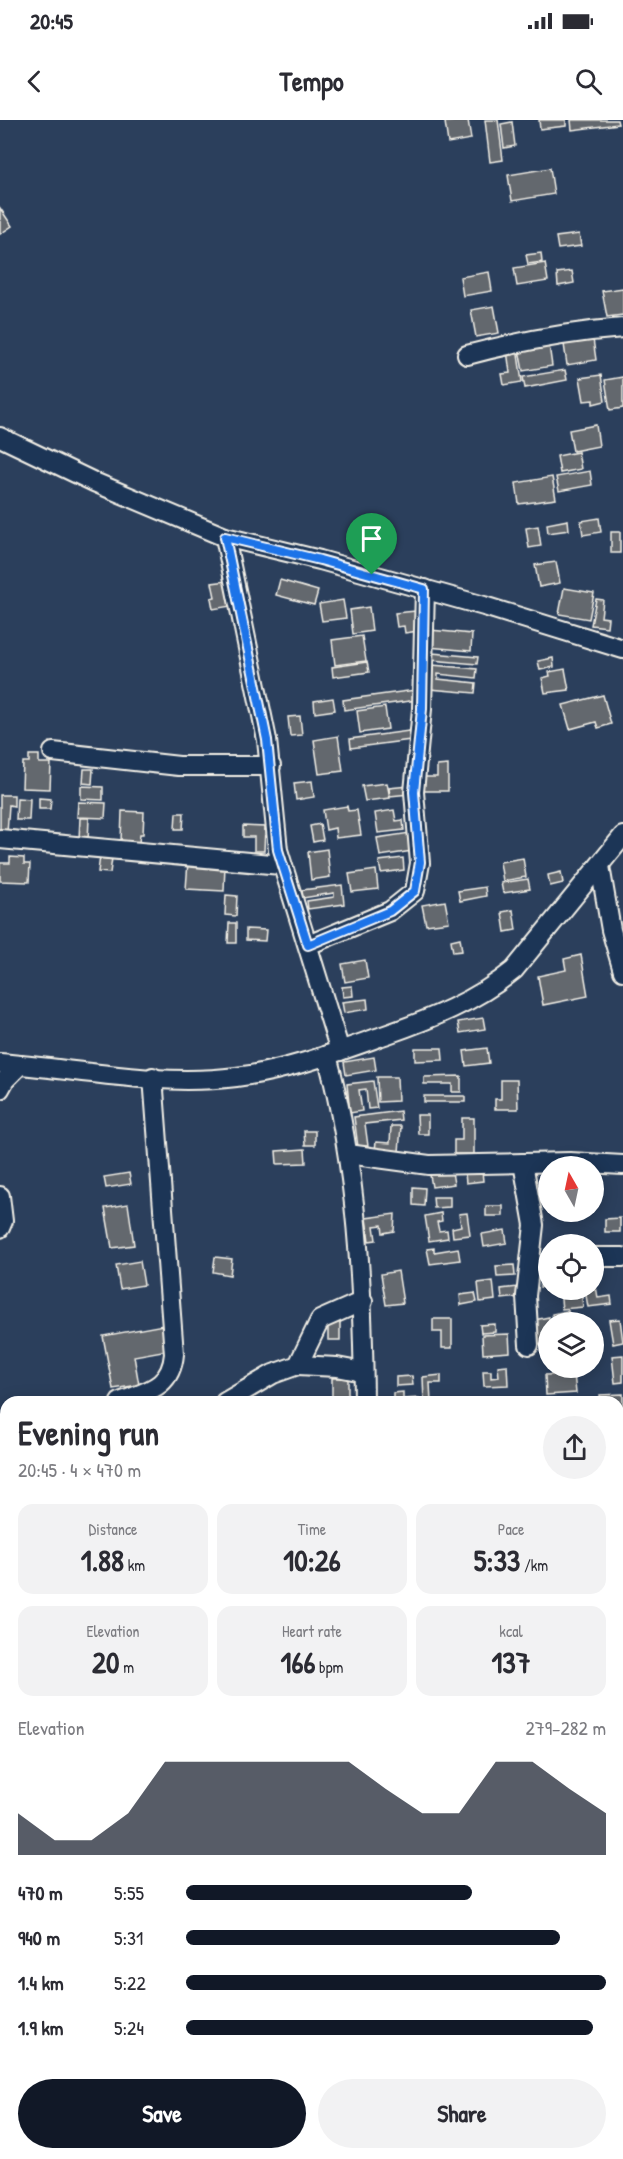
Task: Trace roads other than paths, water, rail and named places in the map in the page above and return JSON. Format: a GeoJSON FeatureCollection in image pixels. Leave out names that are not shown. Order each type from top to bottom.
{"type":"FeatureCollection","features":[{"type":"Feature","properties":{"kind":"street"},"geometry":{"type":"LineString","coordinates":[[467,355],[524,340],[569,332],[623,328]]}},
{"type":"Feature","properties":{"kind":"street"},"geometry":{"type":"LineString","coordinates":[[0,436],[94,482],[225,537],[424,589],[623,649]]}},
{"type":"Feature","properties":{"kind":"street"},"geometry":{"type":"LineString","coordinates":[[225,537],[271,766],[276,834],[281,865],[308,945],[334,1053],[338,1097],[348,1154],[363,1301],[364,1396]]}},
{"type":"Feature","properties":{"kind":"street"},"geometry":{"type":"LineString","coordinates":[[308,945],[390,911],[415,891],[420,862],[414,792],[422,709],[424,589]]}},
{"type":"Feature","properties":{"kind":"street"},"geometry":{"type":"LineString","coordinates":[[53,752],[179,766],[271,766]]}},
{"type":"Feature","properties":{"kind":"street"},"geometry":{"type":"LineString","coordinates":[[0,1064],[153,1077],[234,1077],[334,1053],[432,1018],[495,986],[528,956],[623,836]]}},
{"type":"Feature","properties":{"kind":"street"},"geometry":{"type":"LineString","coordinates":[[0,839],[281,865]]}},
{"type":"Feature","properties":{"kind":"street"},"geometry":{"type":"LineString","coordinates":[[600,866],[611,930],[623,971]]}},
{"type":"Feature","properties":{"kind":"street"},"geometry":{"type":"LineString","coordinates":[[0,1089],[20,1065]]}},
{"type":"Feature","properties":{"kind":"street"},"geometry":{"type":"LineString","coordinates":[[136,1396],[154,1389],[166,1379],[172,1370],[174,1354],[153,1077]]}},
{"type":"Feature","properties":{"kind":"street"},"geometry":{"type":"LineString","coordinates":[[348,1154],[429,1165],[523,1163],[623,1165]]}},
{"type":"Feature","properties":{"kind":"street"},"geometry":{"type":"LineString","coordinates":[[523,1163],[534,1225],[526,1296],[530,1344]]}},
{"type":"Feature","properties":{"kind":"street"},"geometry":{"type":"LineString","coordinates":[[0,1196],[3,1221],[0,1228]]}},
{"type":"Feature","properties":{"kind":"street"},"geometry":{"type":"LineString","coordinates":[[604,1257],[623,1257]]}},
{"type":"Feature","properties":{"kind":"street"},"geometry":{"type":"LineString","coordinates":[[298,1365],[320,1320],[363,1301]]}},
{"type":"Feature","properties":{"kind":"street"},"geometry":{"type":"LineString","coordinates":[[235,1396],[273,1374],[298,1365],[337,1367],[363,1372]]}}]}
